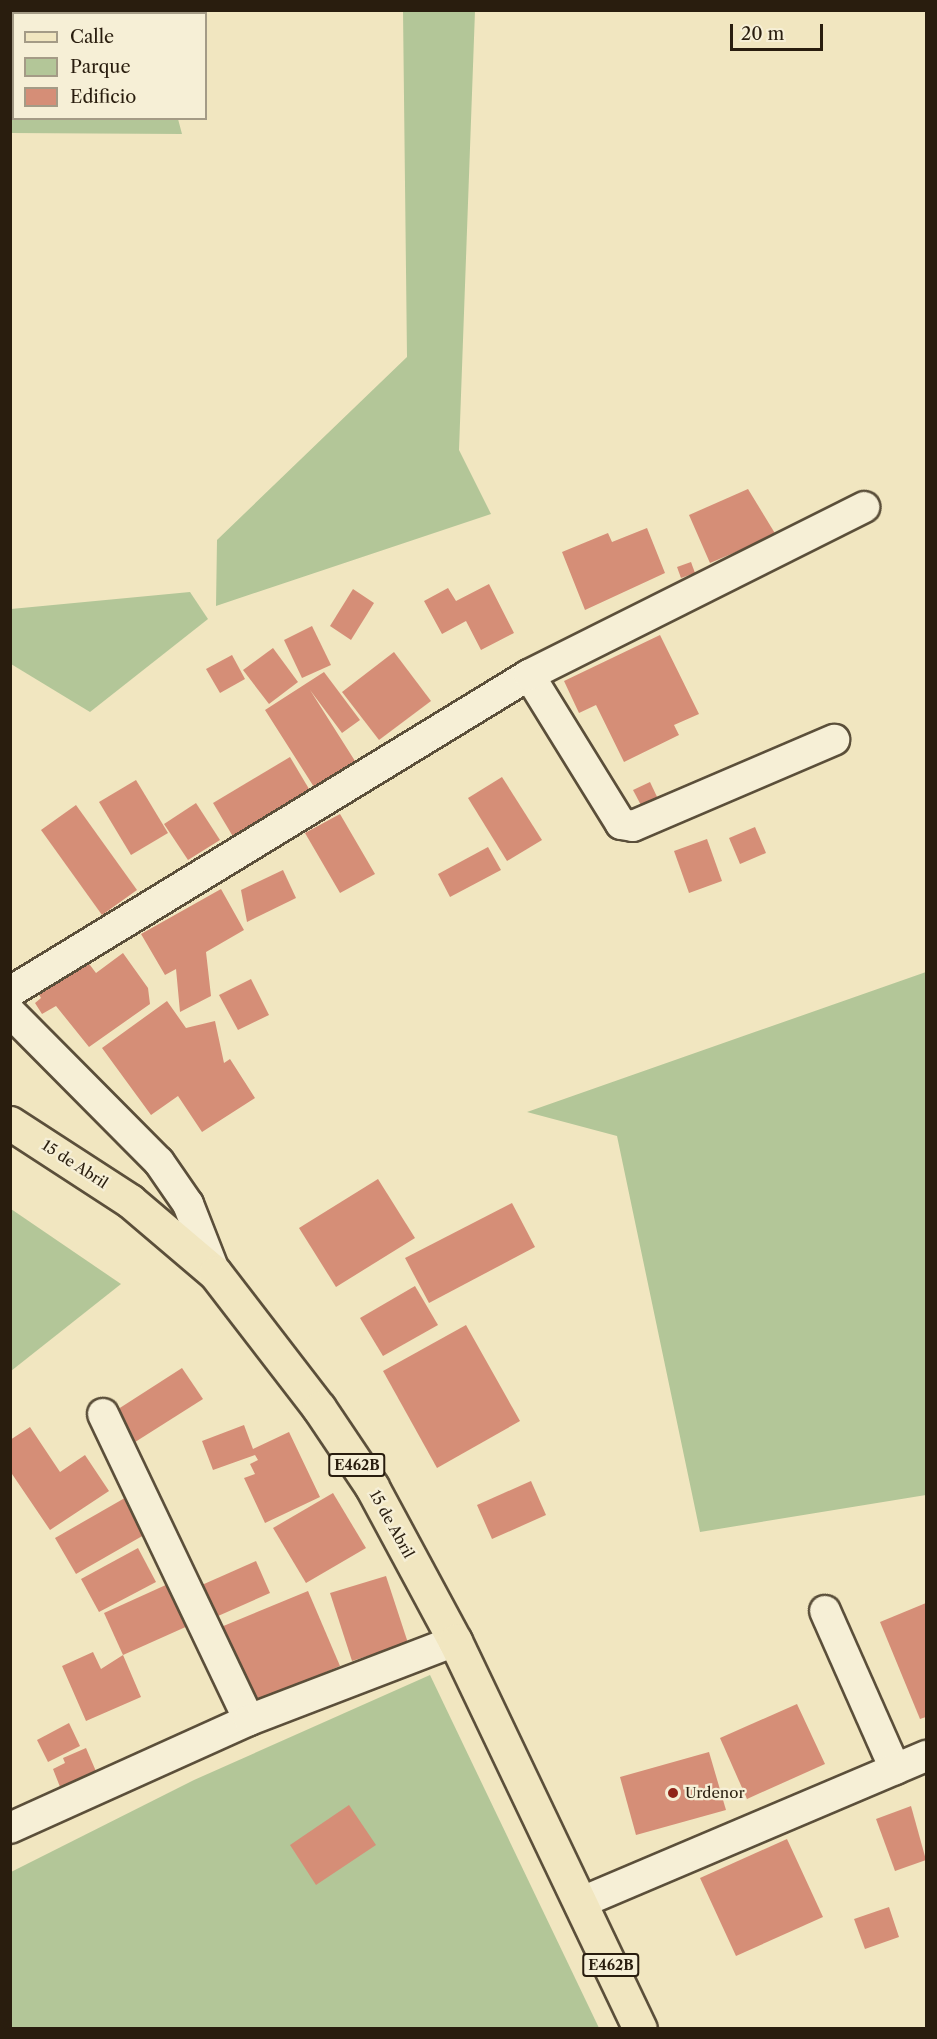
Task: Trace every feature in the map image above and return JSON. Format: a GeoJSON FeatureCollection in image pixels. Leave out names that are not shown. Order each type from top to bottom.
{"type":"FeatureCollection","features":[{"type":"Feature","properties":{"kind":"main road","name":"15 de Abril"},"geometry":{"type":"LineString","coordinates":[[10,1123],[130,1201],[215,1273],[319,1408],[372,1487],[455,1641],[582,1902],[640,2028]]}},
{"type":"Feature","properties":{"kind":"street"},"geometry":{"type":"LineString","coordinates":[[10,992],[529,675],[864,507]]}},
{"type":"Feature","properties":{"kind":"street"},"geometry":{"type":"LineString","coordinates":[[529,675],[621,824],[633,826],[834,740]]}},
{"type":"Feature","properties":{"kind":"street"},"geometry":{"type":"LineString","coordinates":[[10,1012],[159,1162],[188,1204],[215,1273]]}},
{"type":"Feature","properties":{"kind":"street"},"geometry":{"type":"LineString","coordinates":[[103,1414],[249,1720]]}},
{"type":"Feature","properties":{"kind":"street"},"geometry":{"type":"LineString","coordinates":[[825,1611],[895,1769]]}},
{"type":"Feature","properties":{"kind":"street"},"geometry":{"type":"LineString","coordinates":[[10,1828],[249,1720],[455,1641]]}},
{"type":"Feature","properties":{"kind":"street"},"geometry":{"type":"LineString","coordinates":[[582,1902],[927,1756]]}},
{"type":"Feature","properties":{"kind":"green space"},"geometry":{"type":"Polygon","coordinates":[[[11,10],[155,11],[12,12],[12,120],[178,120],[182,134],[11,133],[11,10]]]}},
{"type":"Feature","properties":{"kind":"green space"},"geometry":{"type":"Polygon","coordinates":[[[403,11],[475,11],[459,450],[491,514],[216,606],[217,540],[407,357],[403,11]]]}},
{"type":"Feature","properties":{"kind":"green space"},"geometry":{"type":"Polygon","coordinates":[[[190,592],[208,619],[90,712],[11,664],[11,609],[190,592]]]}},
{"type":"Feature","properties":{"kind":"green space"},"geometry":{"type":"Polygon","coordinates":[[[926,972],[926,1495],[700,1532],[617,1136],[527,1112],[926,972]]]}},
{"type":"Feature","properties":{"kind":"green space"},"geometry":{"type":"Polygon","coordinates":[[[11,1209],[121,1284],[11,1371],[11,1209]]]}},
{"type":"Feature","properties":{"kind":"green space"},"geometry":{"type":"Polygon","coordinates":[[[430,1675],[599,2028],[11,2028],[11,1872],[194,1780],[430,1675]]]}},
{"type":"Feature","properties":{"kind":"building"},"geometry":{"type":"Polygon","coordinates":[[[748,489],[776,535],[710,563],[689,515],[748,489]]]}},
{"type":"Feature","properties":{"kind":"building"},"geometry":{"type":"Polygon","coordinates":[[[647,528],[665,573],[585,610],[562,552],[608,533],[612,542],[647,528]]]}},
{"type":"Feature","properties":{"kind":"building"},"geometry":{"type":"Polygon","coordinates":[[[691,562],[695,573],[681,578],[677,567],[691,562]]]}},
{"type":"Feature","properties":{"kind":"building"},"geometry":{"type":"Polygon","coordinates":[[[489,584],[514,633],[481,650],[466,621],[442,634],[424,601],[448,588],[456,601],[489,584]]]}},
{"type":"Feature","properties":{"kind":"building"},"geometry":{"type":"Polygon","coordinates":[[[353,589],[374,603],[351,640],[330,626],[353,589]]]}},
{"type":"Feature","properties":{"kind":"building"},"geometry":{"type":"Polygon","coordinates":[[[312,626],[331,665],[302,678],[284,640],[312,626]]]}},
{"type":"Feature","properties":{"kind":"building"},"geometry":{"type":"Polygon","coordinates":[[[660,635],[699,714],[674,725],[679,735],[624,762],[596,705],[579,713],[564,681],[660,635]]]}},
{"type":"Feature","properties":{"kind":"building"},"geometry":{"type":"Polygon","coordinates":[[[273,648],[298,682],[269,704],[243,670],[273,648]]]}},
{"type":"Feature","properties":{"kind":"building"},"geometry":{"type":"Polygon","coordinates":[[[394,652],[431,701],[379,740],[342,692],[394,652]]]}},
{"type":"Feature","properties":{"kind":"building"},"geometry":{"type":"Polygon","coordinates":[[[232,655],[245,679],[220,693],[206,669],[232,655]]]}},
{"type":"Feature","properties":{"kind":"building"},"geometry":{"type":"Polygon","coordinates":[[[324,672],[360,720],[342,733],[310,690],[355,761],[314,787],[265,710],[324,672]]]}},
{"type":"Feature","properties":{"kind":"building"},"geometry":{"type":"Polygon","coordinates":[[[290,757],[315,799],[238,845],[213,803],[290,757]]]}},
{"type":"Feature","properties":{"kind":"building"},"geometry":{"type":"Polygon","coordinates":[[[502,777],[542,840],[507,861],[468,798],[502,777]]]}},
{"type":"Feature","properties":{"kind":"building"},"geometry":{"type":"Polygon","coordinates":[[[136,780],[168,833],[131,855],[99,802],[136,780]]]}},
{"type":"Feature","properties":{"kind":"building"},"geometry":{"type":"Polygon","coordinates":[[[650,782],[659,801],[643,809],[633,790],[650,782]]]}},
{"type":"Feature","properties":{"kind":"building"},"geometry":{"type":"Polygon","coordinates":[[[196,803],[220,840],[188,860],[164,824],[196,803]]]}},
{"type":"Feature","properties":{"kind":"building"},"geometry":{"type":"Polygon","coordinates":[[[76,805],[137,890],[102,915],[41,830],[76,805]]]}},
{"type":"Feature","properties":{"kind":"building"},"geometry":{"type":"Polygon","coordinates":[[[340,814],[375,874],[340,893],[305,833],[340,814]]]}},
{"type":"Feature","properties":{"kind":"building"},"geometry":{"type":"Polygon","coordinates":[[[755,827],[766,853],[740,864],[729,838],[755,827]]]}},
{"type":"Feature","properties":{"kind":"building"},"geometry":{"type":"Polygon","coordinates":[[[707,839],[722,881],[689,893],[674,851],[707,839]]]}},
{"type":"Feature","properties":{"kind":"building"},"geometry":{"type":"Polygon","coordinates":[[[488,847],[501,870],[450,897],[438,874],[488,847]]]}},
{"type":"Feature","properties":{"kind":"building"},"geometry":{"type":"Polygon","coordinates":[[[283,870],[296,898],[247,922],[241,890],[283,870]]]}},
{"type":"Feature","properties":{"kind":"building"},"geometry":{"type":"Polygon","coordinates":[[[221,889],[244,930],[206,952],[211,996],[180,1012],[176,969],[165,975],[141,934],[221,889]]]}},
{"type":"Feature","properties":{"kind":"building"},"geometry":{"type":"Polygon","coordinates":[[[123,953],[148,988],[150,1004],[89,1047],[56,1006],[42,1014],[35,1003],[41,998],[37,991],[87,961],[96,973],[123,953]]]}},
{"type":"Feature","properties":{"kind":"building"},"geometry":{"type":"Polygon","coordinates":[[[251,979],[269,1015],[238,1030],[219,995],[251,979]]]}},
{"type":"Feature","properties":{"kind":"building"},"geometry":{"type":"Polygon","coordinates":[[[167,1001],[186,1028],[215,1021],[224,1063],[230,1059],[255,1098],[202,1132],[178,1096],[151,1115],[102,1048],[167,1001]]]}},
{"type":"Feature","properties":{"kind":"building"},"geometry":{"type":"Polygon","coordinates":[[[378,1179],[415,1238],[336,1287],[299,1228],[378,1179]]]}},
{"type":"Feature","properties":{"kind":"building"},"geometry":{"type":"Polygon","coordinates":[[[512,1203],[535,1247],[429,1303],[405,1258],[512,1203]]]}},
{"type":"Feature","properties":{"kind":"building"},"geometry":{"type":"Polygon","coordinates":[[[415,1286],[438,1325],[383,1356],[360,1318],[415,1286]]]}},
{"type":"Feature","properties":{"kind":"building"},"geometry":{"type":"Polygon","coordinates":[[[466,1325],[520,1421],[437,1468],[383,1371],[466,1325]]]}},
{"type":"Feature","properties":{"kind":"building"},"geometry":{"type":"Polygon","coordinates":[[[182,1368],[203,1399],[132,1444],[112,1413],[182,1368]]]}},
{"type":"Feature","properties":{"kind":"building"},"geometry":{"type":"Polygon","coordinates":[[[244,1425],[253,1449],[289,1432],[320,1497],[265,1523],[244,1478],[255,1474],[250,1464],[258,1460],[255,1455],[213,1470],[202,1441],[244,1425]]]}},
{"type":"Feature","properties":{"kind":"building"},"geometry":{"type":"Polygon","coordinates":[[[30,1427],[60,1472],[85,1455],[109,1491],[50,1530],[10,1471],[10,1440],[30,1427]]]}},
{"type":"Feature","properties":{"kind":"building"},"geometry":{"type":"Polygon","coordinates":[[[531,1481],[546,1515],[492,1539],[477,1505],[531,1481]]]}},
{"type":"Feature","properties":{"kind":"building"},"geometry":{"type":"Polygon","coordinates":[[[333,1493],[366,1548],[306,1583],[273,1528],[333,1493]]]}},
{"type":"Feature","properties":{"kind":"building"},"geometry":{"type":"Polygon","coordinates":[[[130,1495],[151,1531],[76,1574],[55,1538],[130,1495]]]}},
{"type":"Feature","properties":{"kind":"building"},"geometry":{"type":"Polygon","coordinates":[[[138,1548],[156,1582],[99,1612],[81,1579],[138,1548]]]}},
{"type":"Feature","properties":{"kind":"building"},"geometry":{"type":"Polygon","coordinates":[[[256,1561],[270,1593],[209,1620],[195,1588],[256,1561]]]}},
{"type":"Feature","properties":{"kind":"building"},"geometry":{"type":"Polygon","coordinates":[[[386,1576],[408,1643],[352,1661],[330,1593],[386,1576]]]}},
{"type":"Feature","properties":{"kind":"building"},"geometry":{"type":"Polygon","coordinates":[[[179,1579],[199,1621],[123,1655],[104,1613],[179,1579]]]}},
{"type":"Feature","properties":{"kind":"building"},"geometry":{"type":"Polygon","coordinates":[[[308,1591],[340,1666],[252,1703],[221,1627],[308,1591]]]}},
{"type":"Feature","properties":{"kind":"building"},"geometry":{"type":"Polygon","coordinates":[[[926,1603],[926,1717],[920,1719],[880,1622],[926,1603]]]}},
{"type":"Feature","properties":{"kind":"building"},"geometry":{"type":"Polygon","coordinates":[[[93,1652],[101,1669],[123,1655],[141,1697],[86,1721],[62,1666],[93,1652]]]}},
{"type":"Feature","properties":{"kind":"building"},"geometry":{"type":"Polygon","coordinates":[[[797,1704],[825,1764],[747,1799],[720,1738],[797,1704]]]}},
{"type":"Feature","properties":{"kind":"building"},"geometry":{"type":"Polygon","coordinates":[[[69,1723],[80,1746],[48,1762],[37,1740],[69,1723]]]}},
{"type":"Feature","properties":{"kind":"building"},"geometry":{"type":"Polygon","coordinates":[[[86,1748],[98,1776],[62,1792],[53,1769],[65,1763],[63,1758],[86,1748]]]}},
{"type":"Feature","properties":{"kind":"building","name":"Urdenor"},"geometry":{"type":"Polygon","coordinates":[[[709,1752],[726,1810],[636,1835],[620,1777],[709,1752]]]}},
{"type":"Feature","properties":{"kind":"building"},"geometry":{"type":"Polygon","coordinates":[[[349,1805],[376,1845],[316,1885],[290,1845],[349,1805]]]}},
{"type":"Feature","properties":{"kind":"building"},"geometry":{"type":"Polygon","coordinates":[[[911,1806],[926,1860],[895,1871],[876,1819],[911,1806]]]}},
{"type":"Feature","properties":{"kind":"building"},"geometry":{"type":"Polygon","coordinates":[[[787,1839],[823,1917],[736,1956],[700,1878],[787,1839]]]}},
{"type":"Feature","properties":{"kind":"building"},"geometry":{"type":"Polygon","coordinates":[[[889,1907],[899,1937],[865,1949],[854,1919],[889,1907]]]}},
{"type":"Feature","properties":{"kind":"place","name":"Urdenor"},"geometry":{"type":"Point","coordinates":[673,1793]}}]}
